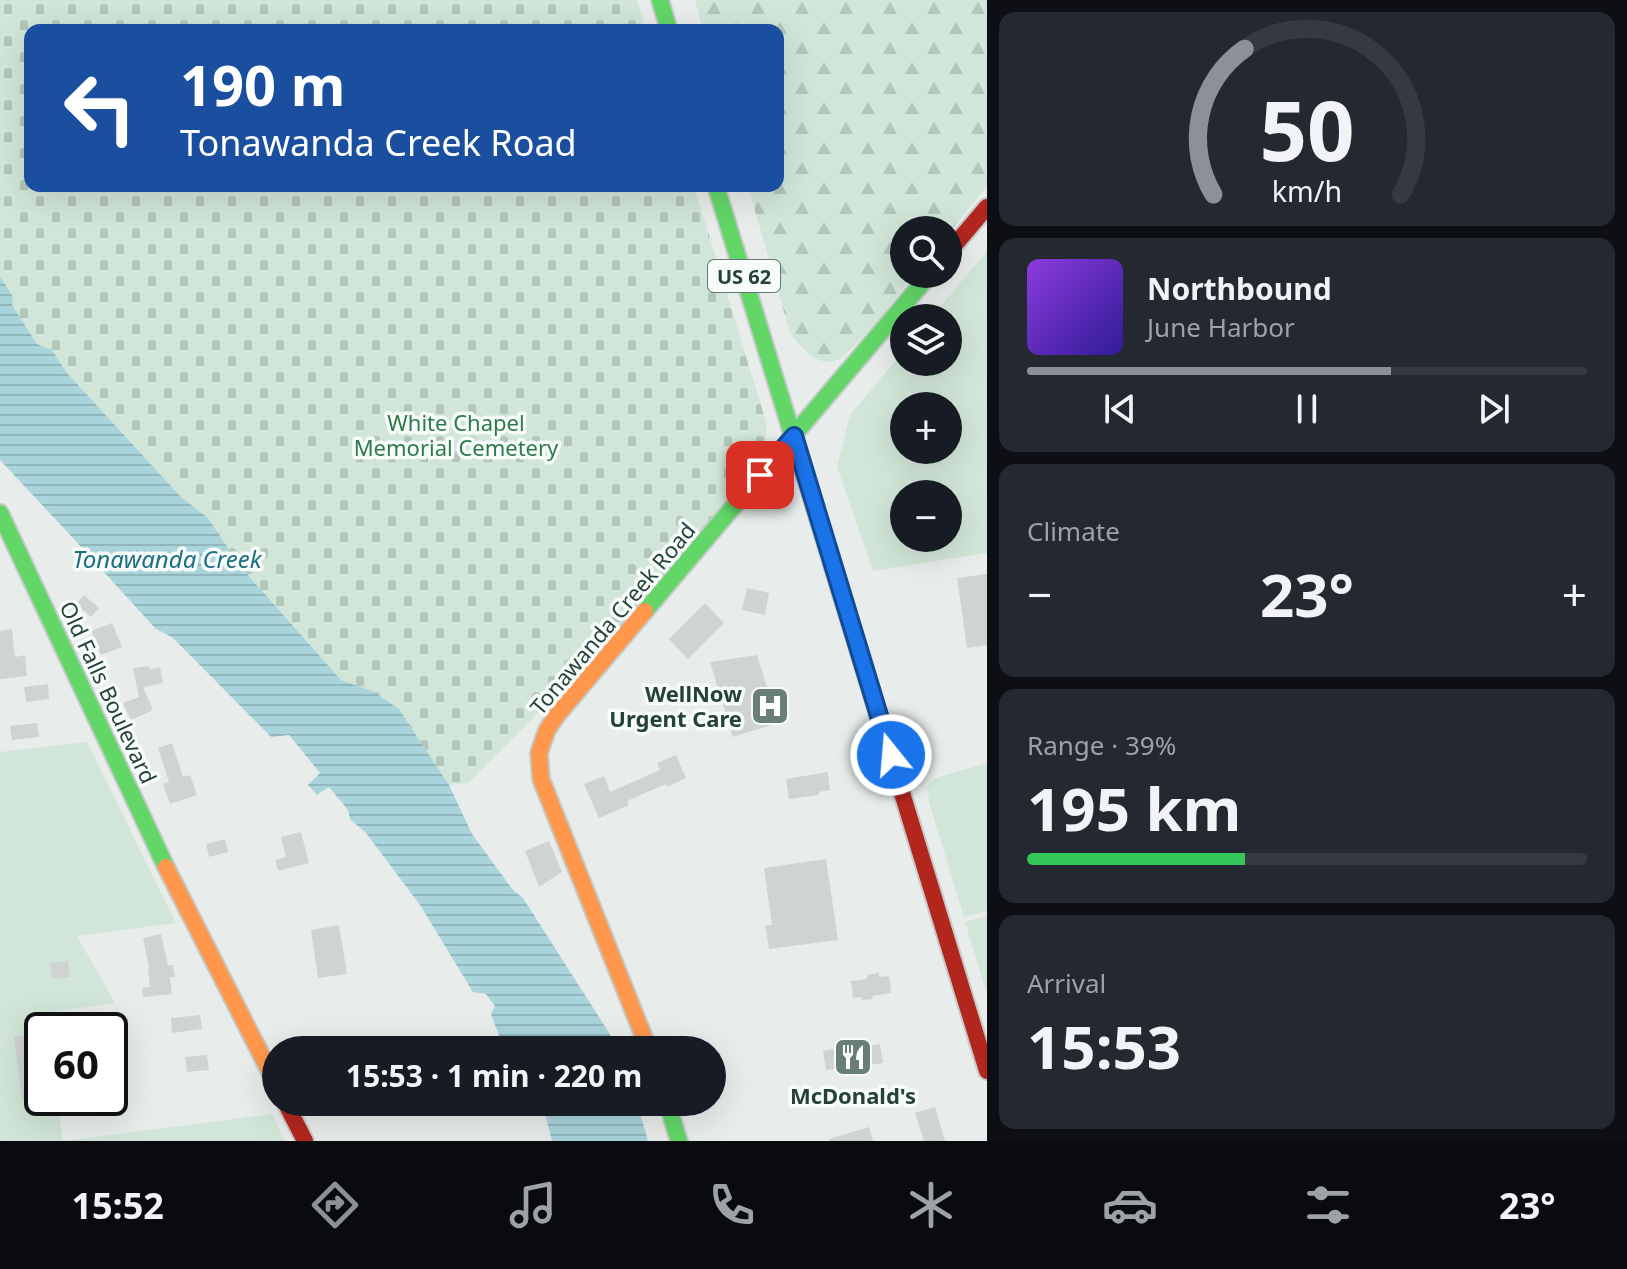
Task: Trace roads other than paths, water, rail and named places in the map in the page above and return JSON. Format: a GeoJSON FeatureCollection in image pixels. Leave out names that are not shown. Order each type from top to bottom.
{"type":"FeatureCollection","features":[{"type":"Feature","properties":{"kind":"street"},"geometry":{"type":"LineString","coordinates":[[660,0],[667,24]]}},
{"type":"Feature","properties":{"kind":"street","name":"US 62"},"geometry":{"type":"LineString","coordinates":[[718,192],[987,1071]]}},
{"type":"Feature","properties":{"kind":"street"},"geometry":{"type":"LineString","coordinates":[[962,236],[987,207]]}},
{"type":"Feature","properties":{"kind":"street","name":"Tonawanda Creek Road"},"geometry":{"type":"LineString","coordinates":[[643,1036],[541,779],[539,749],[550,723],[918,288]]}},
{"type":"Feature","properties":{"kind":"street","name":"Old Falls Boulevard"},"geometry":{"type":"LineString","coordinates":[[0,513],[177,890],[262,1057]]}},
{"type":"Feature","properties":{"kind":"street"},"geometry":{"type":"LineString","coordinates":[[292,1116],[305,1141]]}},
{"type":"Feature","properties":{"kind":"street"},"geometry":{"type":"LineString","coordinates":[[671,1116],[679,1141]]}},
{"type":"Feature","properties":{"kind":"water","name":"Tonawanda Creek"},"geometry":{"type":"Polygon","coordinates":[[[0,276],[13,297],[12,305],[37,344],[52,350],[67,373],[181,497],[208,518],[240,566],[341,680],[372,691],[399,709],[449,785],[472,834],[513,890],[523,898],[611,1036],[499,1036],[491,1014],[495,1006],[486,994],[473,992],[420,905],[366,833],[350,819],[348,810],[329,787],[317,795],[308,785],[320,773],[289,735],[271,737],[172,637],[156,629],[0,460],[0,276]]]}},
{"type":"Feature","properties":{"kind":"water"},"geometry":{"type":"Polygon","coordinates":[[[546,1116],[641,1116],[648,1141],[552,1141],[546,1116]]]}},
{"type":"Feature","properties":{"kind":"place","name":"WellNow Urgent Care"},"geometry":{"type":"Point","coordinates":[770,706]}},
{"type":"Feature","properties":{"kind":"place","name":"McDonald's"},"geometry":{"type":"Point","coordinates":[853,1057]}},
{"type":"Feature","properties":{"kind":"park label","name":"White Chapel Memorial Cemetery"},"geometry":{"type":"Point","coordinates":[456,434]}}]}
